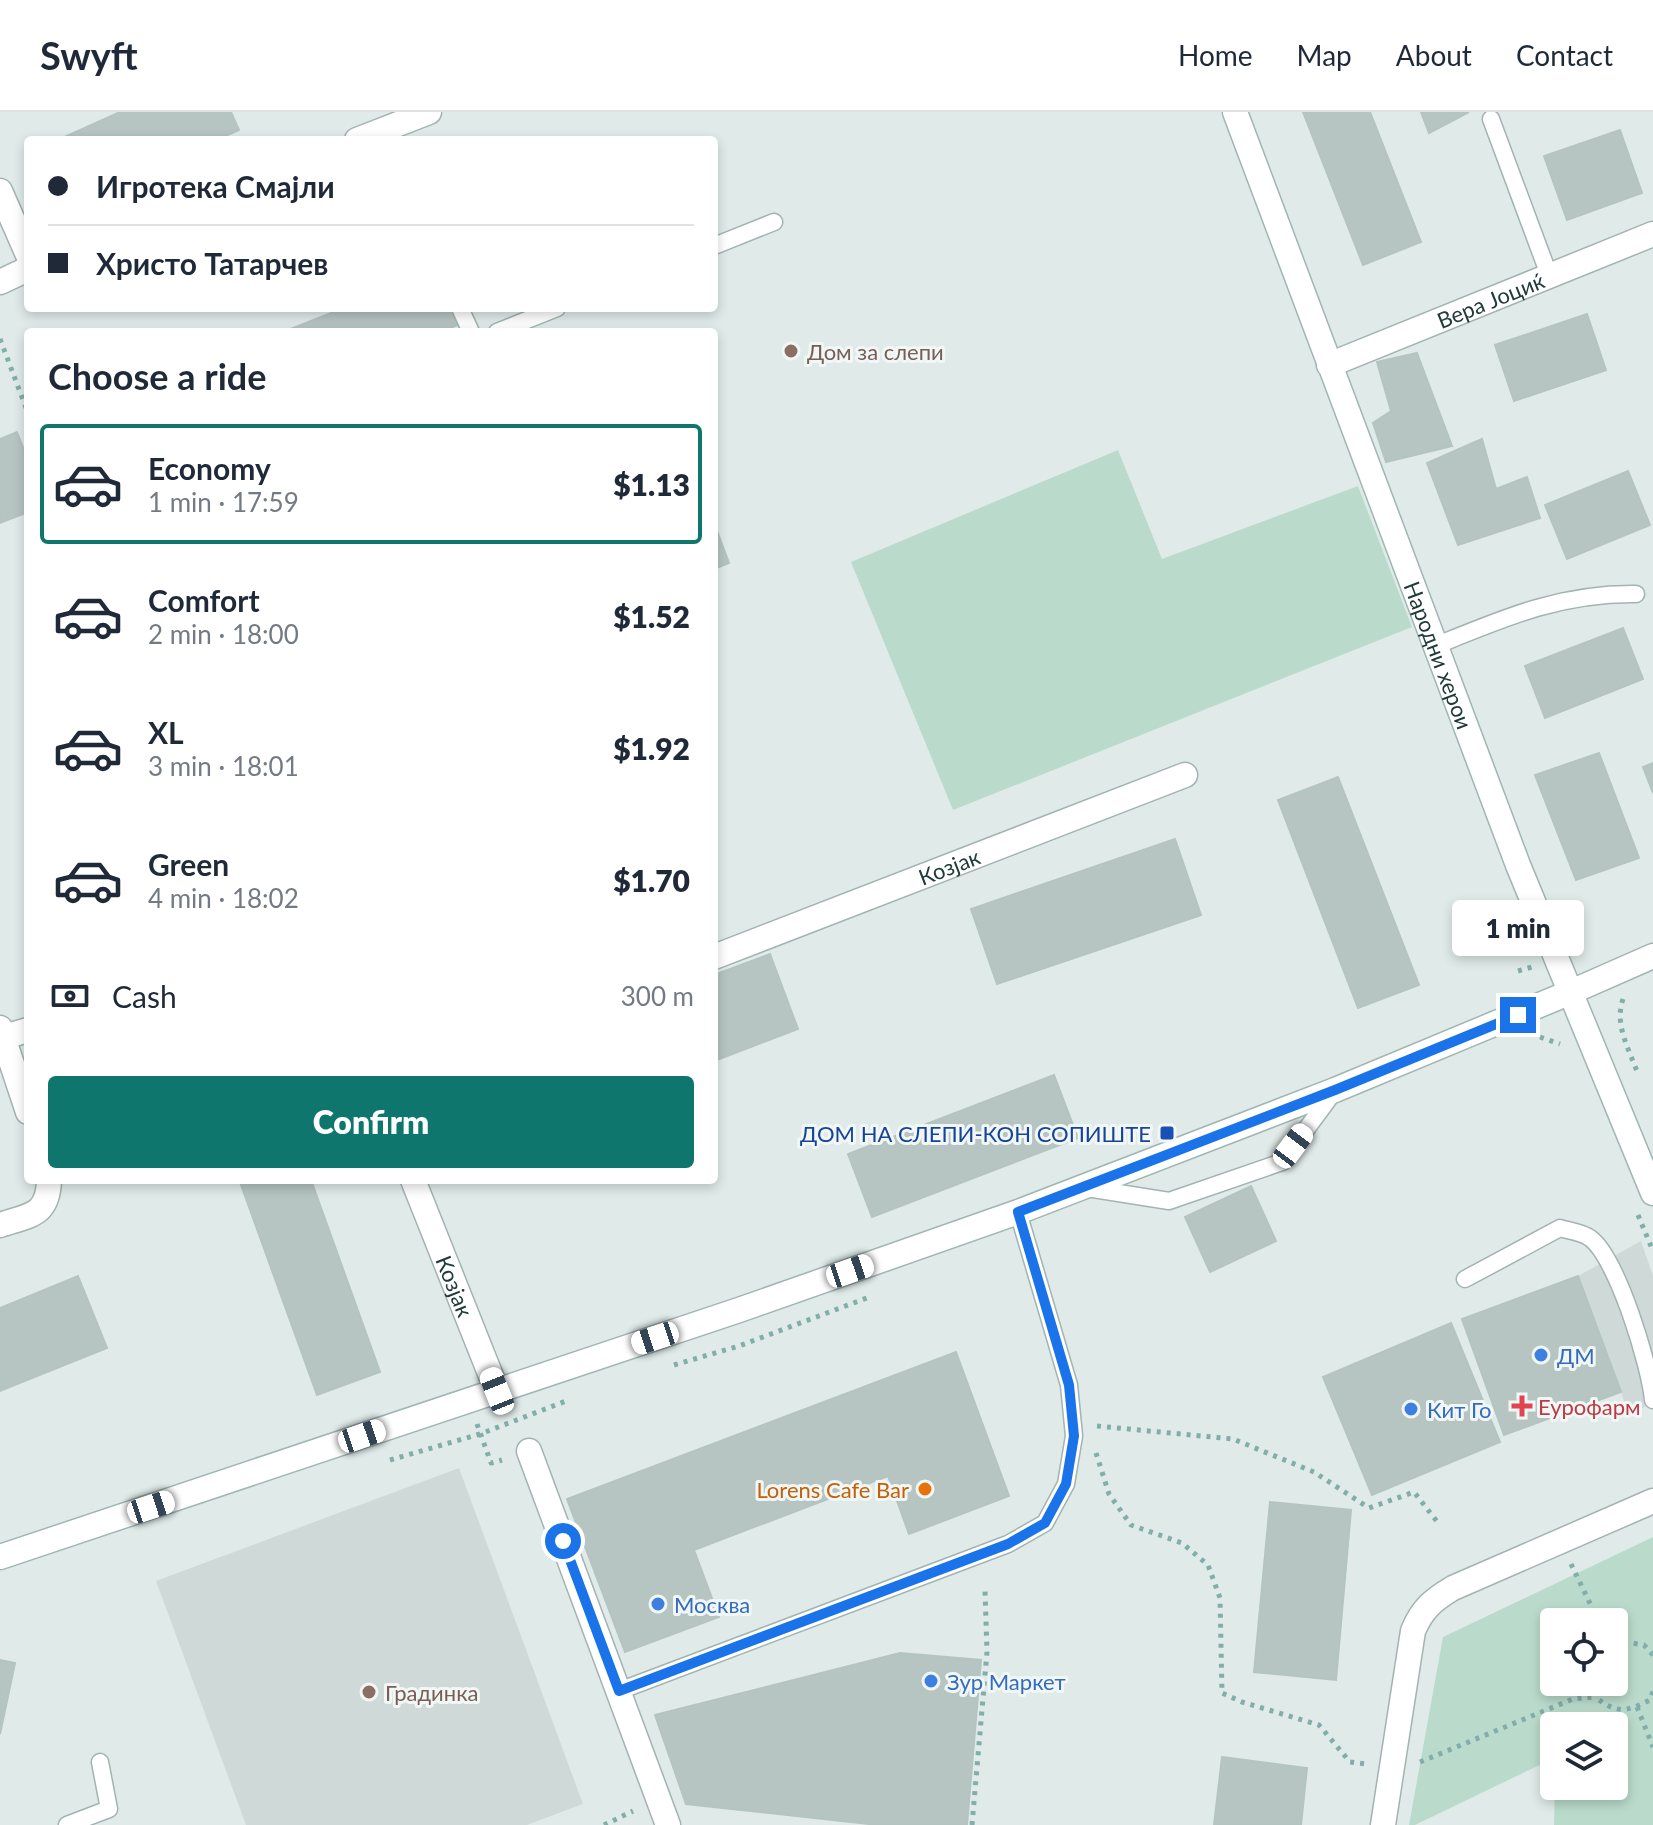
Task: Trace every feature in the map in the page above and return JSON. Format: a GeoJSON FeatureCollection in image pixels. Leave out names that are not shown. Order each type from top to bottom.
{"type":"FeatureCollection","features":[{"type":"Feature","properties":{"kind":"street"},"geometry":{"type":"LineString","coordinates":[[384,135],[429,112]]}},
{"type":"Feature","properties":{"kind":"street","name":"Народни херои"},"geometry":{"type":"LineString","coordinates":[[1235,112],[1518,865],[1571,992],[1644,1201]]}},
{"type":"Feature","properties":{"kind":"street"},"geometry":{"type":"LineString","coordinates":[[0,191],[24,246]]}},
{"type":"Feature","properties":{"kind":"street","name":"Вера Јоциќ"},"geometry":{"type":"LineString","coordinates":[[1329,365],[1653,234]]}},
{"type":"Feature","properties":{"kind":"street"},"geometry":{"type":"LineString","coordinates":[[0,282],[24,271]]}},
{"type":"Feature","properties":{"kind":"street","name":"Козјак"},"geometry":{"type":"LineString","coordinates":[[718,955],[1185,775]]}},
{"type":"Feature","properties":{"kind":"street"},"geometry":{"type":"LineString","coordinates":[[0,1557],[1018,1212],[1335,1090],[1653,956]]}},
{"type":"Feature","properties":{"kind":"street"},"geometry":{"type":"LineString","coordinates":[[24,1030],[2,1032],[24,1100]]}},
{"type":"Feature","properties":{"kind":"street"},"geometry":{"type":"LineString","coordinates":[[0,1225],[38,1212],[49,1196],[49,1184]]}},
{"type":"Feature","properties":{"kind":"street","name":"Козјак"},"geometry":{"type":"LineString","coordinates":[[415,1184],[497,1391]]}},
{"type":"Feature","properties":{"kind":"street"},"geometry":{"type":"LineString","coordinates":[[529,1451],[668,1825]]}},
{"type":"Feature","properties":{"kind":"street"},"geometry":{"type":"LineString","coordinates":[[1383,1825],[1413,1631],[1432,1600],[1653,1501]]}},
{"type":"Feature","properties":{"kind":"lane"},"geometry":{"type":"LineString","coordinates":[[1491,119],[1549,275]]}},
{"type":"Feature","properties":{"kind":"lane"},"geometry":{"type":"LineString","coordinates":[[718,244],[774,222]]}},
{"type":"Feature","properties":{"kind":"lane"},"geometry":{"type":"LineString","coordinates":[[507,328],[547,312]]}},
{"type":"Feature","properties":{"kind":"lane"},"geometry":{"type":"LineString","coordinates":[[1435,646],[1519,612],[1556,601],[1584,596],[1636,594]]}},
{"type":"Feature","properties":{"kind":"lane"},"geometry":{"type":"LineString","coordinates":[[1085,1187],[1169,1201],[1282,1162],[1335,1090]]}},
{"type":"Feature","properties":{"kind":"lane"},"geometry":{"type":"LineString","coordinates":[[619,1691],[1008,1544],[1045,1523],[1066,1484],[1074,1436],[1069,1385],[1018,1212]]}},
{"type":"Feature","properties":{"kind":"lane"},"geometry":{"type":"LineString","coordinates":[[1465,1279],[1560,1228],[1588,1236],[1604,1252],[1640,1341],[1653,1400]]}},
{"type":"Feature","properties":{"kind":"lane"},"geometry":{"type":"LineString","coordinates":[[67,1825],[109,1809],[100,1762]]}},
{"type":"Feature","properties":{"kind":"path"},"geometry":{"type":"LineString","coordinates":[[0,339],[24,402]]}},
{"type":"Feature","properties":{"kind":"path"},"geometry":{"type":"LineString","coordinates":[[1527,1037],[1553,1040],[1567,1048]]}},
{"type":"Feature","properties":{"kind":"path"},"geometry":{"type":"LineString","coordinates":[[1644,1201],[1653,1251]]}},
{"type":"Feature","properties":{"kind":"path"},"geometry":{"type":"LineString","coordinates":[[664,1368],[753,1342],[883,1292]]}},
{"type":"Feature","properties":{"kind":"path"},"geometry":{"type":"LineString","coordinates":[[388,1460],[480,1434],[575,1397]]}},
{"type":"Feature","properties":{"kind":"path"},"geometry":{"type":"LineString","coordinates":[[1439,1524],[1414,1492],[1369,1508],[1314,1472],[1233,1439],[1092,1426],[1096,1454],[1109,1494],[1131,1525],[1182,1543],[1208,1565],[1220,1598],[1222,1693],[1319,1725],[1350,1762],[1392,1766],[1420,1761],[1573,1699],[1595,1697],[1610,1709],[1630,1710],[1650,1700],[1653,1691]]}},
{"type":"Feature","properties":{"kind":"path"},"geometry":{"type":"LineString","coordinates":[[1560,1542],[1592,1608]]}},
{"type":"Feature","properties":{"kind":"path"},"geometry":{"type":"LineString","coordinates":[[972,1825],[987,1652],[985,1590]]}},
{"type":"Feature","properties":{"kind":"path"},"geometry":{"type":"LineString","coordinates":[[1628,1642],[1644,1645],[1653,1655]]}},
{"type":"Feature","properties":{"kind":"path"},"geometry":{"type":"LineString","coordinates":[[1637,1707],[1653,1747]]}},
{"type":"Feature","properties":{"kind":"path"},"geometry":{"type":"LineString","coordinates":[[604,1825],[641,1806]]}},
{"type":"Feature","properties":{"kind":"shaded area"},"geometry":{"type":"Polygon","coordinates":[[[1641,1241],[1653,1276],[1653,1403],[1629,1414],[1578,1276],[1641,1241]]]}},
{"type":"Feature","properties":{"kind":"shaded area","name":"Градинка"},"geometry":{"type":"Polygon","coordinates":[[[459,1468],[583,1804],[527,1825],[246,1825],[156,1581],[459,1468]]]}},
{"type":"Feature","properties":{"kind":"green space"},"geometry":{"type":"Polygon","coordinates":[[[1118,450],[1162,559],[1358,486],[1412,627],[953,810],[851,562],[1118,450]]]}},
{"type":"Feature","properties":{"kind":"green space"},"geometry":{"type":"Polygon","coordinates":[[[1653,1537],[1653,1825],[1554,1825],[1555,1800],[1628,1800],[1628,1712],[1540,1712],[1540,1765],[1415,1825],[1409,1825],[1443,1637],[1653,1537]]]}},
{"type":"Feature","properties":{"kind":"building"},"geometry":{"type":"Polygon","coordinates":[[[120,112],[231,112],[239,130],[225,136],[67,136],[120,112]]]}},
{"type":"Feature","properties":{"kind":"building"},"geometry":{"type":"Polygon","coordinates":[[[1303,112],[1370,112],[1421,242],[1363,265],[1303,112]]]}},
{"type":"Feature","properties":{"kind":"building"},"geometry":{"type":"Polygon","coordinates":[[[1421,112],[1469,112],[1429,133],[1421,112]]]}},
{"type":"Feature","properties":{"kind":"building"},"geometry":{"type":"Polygon","coordinates":[[[1620,130],[1642,193],[1567,220],[1544,156],[1620,130]]]}},
{"type":"Feature","properties":{"kind":"building"},"geometry":{"type":"Polygon","coordinates":[[[334,312],[461,312],[465,322],[450,328],[293,328],[334,312]]]}},
{"type":"Feature","properties":{"kind":"building"},"geometry":{"type":"Polygon","coordinates":[[[1587,314],[1606,370],[1514,401],[1495,345],[1587,314]]]}},
{"type":"Feature","properties":{"kind":"building"},"geometry":{"type":"Polygon","coordinates":[[[1417,353],[1452,446],[1386,462],[1373,423],[1391,411],[1377,362],[1417,353]]]}},
{"type":"Feature","properties":{"kind":"building"},"geometry":{"type":"Polygon","coordinates":[[[17,432],[24,450],[24,514],[0,523],[0,439],[17,432]]]}},
{"type":"Feature","properties":{"kind":"building"},"geometry":{"type":"Polygon","coordinates":[[[1482,439],[1496,489],[1527,477],[1540,518],[1458,545],[1427,463],[1482,439]]]}},
{"type":"Feature","properties":{"kind":"building"},"geometry":{"type":"Polygon","coordinates":[[[1628,471],[1650,525],[1567,559],[1545,505],[1628,471]]]}},
{"type":"Feature","properties":{"kind":"building"},"geometry":{"type":"Polygon","coordinates":[[[718,534],[729,563],[718,567],[718,534]]]}},
{"type":"Feature","properties":{"kind":"building"},"geometry":{"type":"Polygon","coordinates":[[[1623,628],[1643,679],[1545,718],[1525,666],[1623,628]]]}},
{"type":"Feature","properties":{"kind":"building"},"geometry":{"type":"Polygon","coordinates":[[[1599,753],[1639,858],[1576,880],[1535,775],[1599,753]]]}},
{"type":"Feature","properties":{"kind":"building"},"geometry":{"type":"Polygon","coordinates":[[[1653,763],[1653,793],[1643,767],[1653,763]]]}},
{"type":"Feature","properties":{"kind":"building"},"geometry":{"type":"Polygon","coordinates":[[[1338,777],[1419,985],[1358,1008],[1278,800],[1338,777]]]}},
{"type":"Feature","properties":{"kind":"building"},"geometry":{"type":"Polygon","coordinates":[[[1175,839],[1201,915],[997,984],[971,909],[1175,839]]]}},
{"type":"Feature","properties":{"kind":"building"},"geometry":{"type":"Polygon","coordinates":[[[770,954],[798,1029],[718,1059],[718,974],[770,954]]]}},
{"type":"Feature","properties":{"kind":"building"},"geometry":{"type":"Polygon","coordinates":[[[1054,1075],[1078,1138],[872,1217],[848,1154],[1054,1075]]]}},
{"type":"Feature","properties":{"kind":"building"},"geometry":{"type":"Polygon","coordinates":[[[241,1184],[312,1184],[380,1372],[317,1395],[241,1184]]]}},
{"type":"Feature","properties":{"kind":"building"},"geometry":{"type":"Polygon","coordinates":[[[1251,1186],[1276,1241],[1210,1272],[1185,1217],[1251,1186]]]}},
{"type":"Feature","properties":{"kind":"building"},"geometry":{"type":"Polygon","coordinates":[[[78,1276],[107,1348],[0,1391],[0,1308],[78,1276]]]}},
{"type":"Feature","properties":{"kind":"building","name":"ДМ"},"geometry":{"type":"Polygon","coordinates":[[[1578,1276],[1621,1392],[1504,1435],[1462,1319],[1578,1276]]]}},
{"type":"Feature","properties":{"kind":"building","name":"Кит Го"},"geometry":{"type":"Polygon","coordinates":[[[1451,1323],[1500,1442],[1372,1495],[1323,1377],[1451,1323]]]}},
{"type":"Feature","properties":{"kind":"building"},"geometry":{"type":"Polygon","coordinates":[[[956,1352],[1009,1496],[909,1534],[888,1476],[694,1550],[719,1617],[625,1652],[567,1499],[956,1352]]]}},
{"type":"Feature","properties":{"kind":"building"},"geometry":{"type":"Polygon","coordinates":[[[1270,1502],[1351,1510],[1336,1680],[1254,1672],[1270,1502]]]}},
{"type":"Feature","properties":{"kind":"building"},"geometry":{"type":"Polygon","coordinates":[[[900,1653],[981,1660],[967,1825],[878,1825],[686,1804],[655,1715],[900,1653]]]}},
{"type":"Feature","properties":{"kind":"building"},"geometry":{"type":"Polygon","coordinates":[[[0,1660],[15,1663],[0,1734],[0,1660]]]}},
{"type":"Feature","properties":{"kind":"building"},"geometry":{"type":"Polygon","coordinates":[[[1222,1757],[1307,1768],[1301,1825],[1214,1825],[1222,1757]]]}},
{"type":"Feature","properties":{"kind":"place","name":"Дом за слепи"},"geometry":{"type":"Point","coordinates":[791,351]}},
{"type":"Feature","properties":{"kind":"place","name":"ДОМ НА СЛЕПИ-КОН СОПИШТЕ"},"geometry":{"type":"Point","coordinates":[1167,1133]}},
{"type":"Feature","properties":{"kind":"place","name":"ДМ"},"geometry":{"type":"Point","coordinates":[1541,1355]}},
{"type":"Feature","properties":{"kind":"place","name":"Еурофарм"},"geometry":{"type":"Point","coordinates":[1522,1406]}},
{"type":"Feature","properties":{"kind":"place","name":"Кит Го"},"geometry":{"type":"Point","coordinates":[1411,1409]}},
{"type":"Feature","properties":{"kind":"place","name":"Lorens Cafe Bar"},"geometry":{"type":"Point","coordinates":[925,1489]}},
{"type":"Feature","properties":{"kind":"place","name":"Москва"},"geometry":{"type":"Point","coordinates":[658,1604]}},
{"type":"Feature","properties":{"kind":"place","name":"Зур Маркет"},"geometry":{"type":"Point","coordinates":[931,1681]}},
{"type":"Feature","properties":{"kind":"place","name":"Градинка"},"geometry":{"type":"Point","coordinates":[369,1692]}},
{"type":"Feature","properties":{"kind":"route"},"geometry":{"type":"LineString","coordinates":[[563,1541],[619,1691],[1008,1544],[1045,1523],[1066,1484],[1074,1436],[1069,1385],[1018,1212],[1335,1090],[1518,1015]]}}]}
